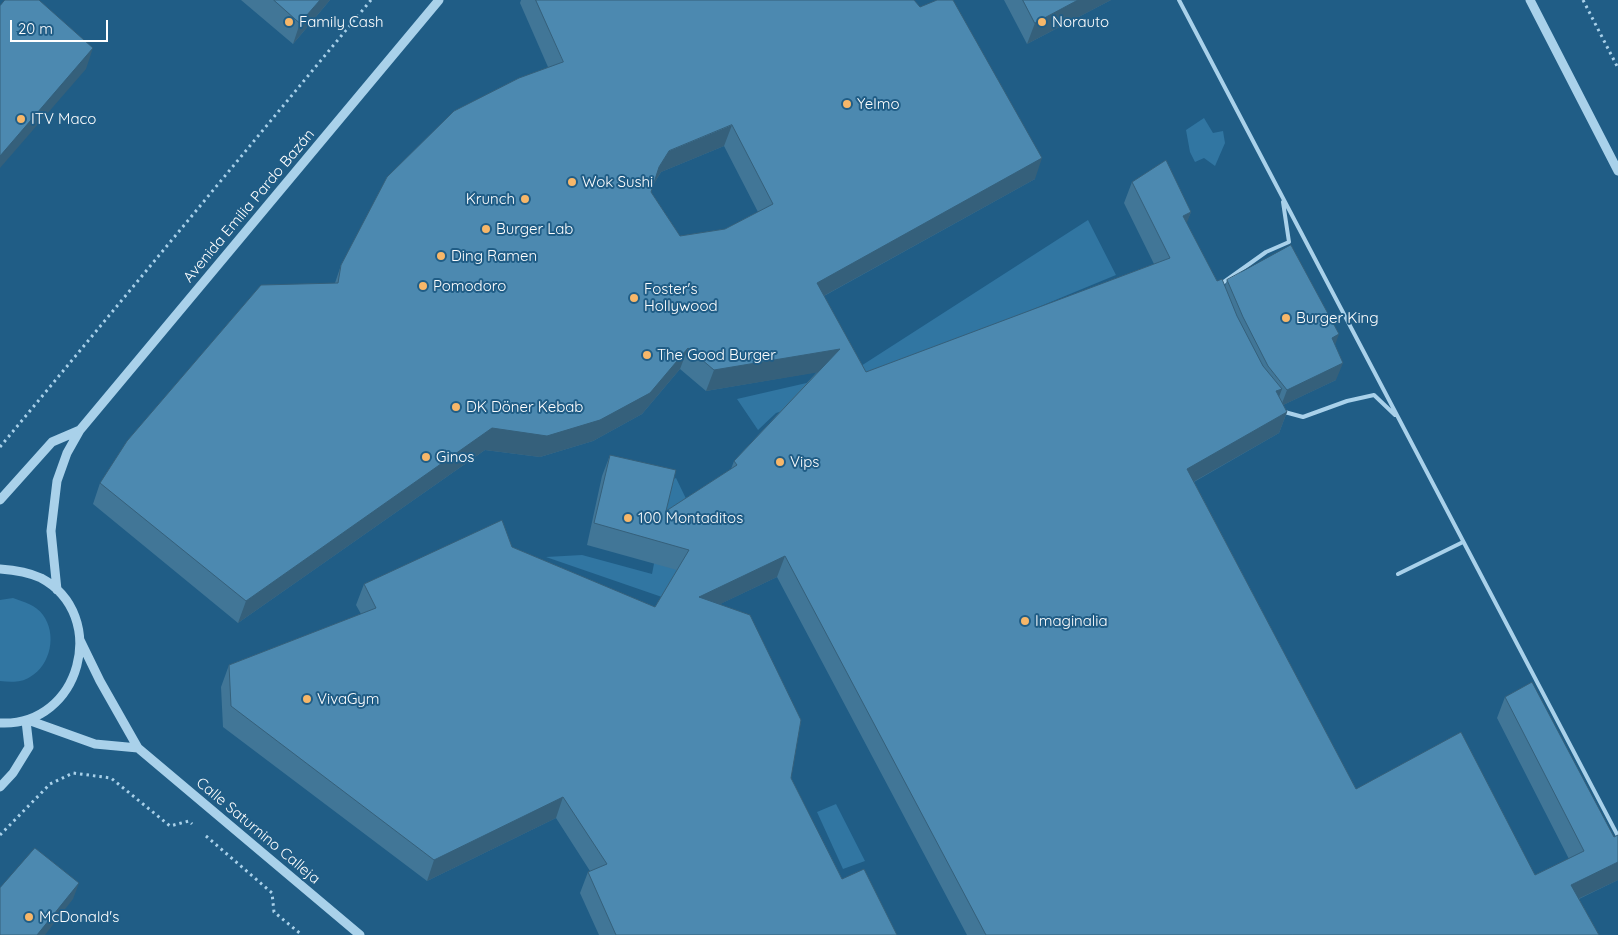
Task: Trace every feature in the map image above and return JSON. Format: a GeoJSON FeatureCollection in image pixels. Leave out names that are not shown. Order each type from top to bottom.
{"type":"FeatureCollection","features":[{"type":"Feature","properties":{"kind":"street","name":"Avenida Emilia Pardo Bazán"},"geometry":{"type":"LineString","coordinates":[[57,590],[50,531],[57,481],[67,453],[80,430],[439,0]]}},
{"type":"Feature","properties":{"kind":"street"},"geometry":{"type":"LineString","coordinates":[[1530,0],[1618,171]]}},
{"type":"Feature","properties":{"kind":"street","name":"Avenida Emilia Pardo Bazán"},"geometry":{"type":"LineString","coordinates":[[0,500],[52,442],[80,430]]}},
{"type":"Feature","properties":{"kind":"street"},"geometry":{"type":"LineString","coordinates":[[0,569],[22,571],[41,579],[57,590],[68,605],[76,622],[80,640],[79,660],[73,679],[62,696],[48,710],[27,720],[0,723]]}},
{"type":"Feature","properties":{"kind":"street","name":"Calle Saturnino Calleja"},"geometry":{"type":"LineString","coordinates":[[80,640],[100,681],[138,748],[360,935]]}},
{"type":"Feature","properties":{"kind":"street"},"geometry":{"type":"LineString","coordinates":[[27,720],[95,744],[138,748]]}},
{"type":"Feature","properties":{"kind":"street"},"geometry":{"type":"LineString","coordinates":[[0,787],[13,773],[29,748],[27,720]]}},
{"type":"Feature","properties":{"kind":"lane"},"geometry":{"type":"LineString","coordinates":[[1179,0],[1618,836]]}},
{"type":"Feature","properties":{"kind":"lane"},"geometry":{"type":"LineString","coordinates":[[1214,290],[1240,269],[1266,252],[1289,242],[1286,215],[1281,195]]}},
{"type":"Feature","properties":{"kind":"lane"},"geometry":{"type":"LineString","coordinates":[[1275,405],[1280,411],[1303,417],[1347,401],[1374,395],[1398,417]]}},
{"type":"Feature","properties":{"kind":"lane"},"geometry":{"type":"LineString","coordinates":[[1398,574],[1463,542]]}},
{"type":"Feature","properties":{"kind":"path"},"geometry":{"type":"LineString","coordinates":[[0,447],[371,0]]}},
{"type":"Feature","properties":{"kind":"path"},"geometry":{"type":"LineString","coordinates":[[1583,0],[1618,68]]}},
{"type":"Feature","properties":{"kind":"path"},"geometry":{"type":"LineString","coordinates":[[0,835],[50,784],[74,773],[111,778],[170,826],[189,822],[195,827]]}},
{"type":"Feature","properties":{"kind":"path"},"geometry":{"type":"LineString","coordinates":[[202,833],[272,893],[274,912],[302,935]]}},
{"type":"Feature","properties":{"kind":"shaded area"},"geometry":{"type":"Polygon","coordinates":[[[1204,118],[1213,133],[1223,131],[1225,143],[1215,166],[1204,158],[1195,162],[1190,152],[1186,130],[1204,118]]]}},
{"type":"Feature","properties":{"kind":"shaded area"},"geometry":{"type":"Polygon","coordinates":[[[1088,220],[1116,275],[864,379],[825,397],[776,413],[758,430],[737,399],[850,373],[1088,220]]]}},
{"type":"Feature","properties":{"kind":"shaded area"},"geometry":{"type":"Polygon","coordinates":[[[676,478],[692,511],[688,606],[546,557],[582,555],[652,574],[668,491],[653,487],[676,478]]]}},
{"type":"Feature","properties":{"kind":"shaded area"},"geometry":{"type":"Polygon","coordinates":[[[13,598],[33,606],[43,615],[50,631],[50,649],[43,665],[27,679],[12,682],[0,681],[0,600],[13,598]]]}},
{"type":"Feature","properties":{"kind":"shaded area"},"geometry":{"type":"Polygon","coordinates":[[[836,804],[865,861],[843,869],[817,812],[836,804]]]}},
{"type":"Feature","properties":{"kind":"building","name":"ITV Maco"},"geometry":{"type":"Polygon","coordinates":[[[5,0],[39,0],[93,48],[0,156],[0,6],[5,0]]]}},
{"type":"Feature","properties":{"kind":"building"},"geometry":{"type":"Polygon","coordinates":[[[274,0],[320,0],[300,23],[274,0]]]}},
{"type":"Feature","properties":{"kind":"building"},"geometry":{"type":"Polygon","coordinates":[[[536,0],[914,0],[920,7],[937,0],[953,0],[1042,158],[817,283],[866,372],[1170,258],[1132,182],[1166,160],[1191,212],[1183,216],[1217,281],[1222,279],[1237,316],[1263,366],[1282,389],[1276,391],[1287,412],[1187,469],[1356,789],[1461,732],[1535,875],[1584,851],[1505,697],[1532,682],[1614,837],[1618,835],[1618,862],[1571,885],[1599,935],[986,935],[785,556],[699,597],[750,615],[801,720],[791,778],[842,879],[864,869],[897,935],[616,935],[588,872],[607,864],[563,797],[434,860],[231,706],[229,665],[376,608],[364,584],[502,520],[512,547],[655,607],[689,550],[594,523],[610,455],[676,470],[666,511],[737,465],[734,461],[840,349],[714,370],[688,348],[650,393],[600,420],[547,436],[492,428],[246,601],[100,483],[127,441],[261,285],[338,283],[341,265],[387,177],[454,111],[519,78],[563,62],[536,0]],[[732,125],[669,151],[659,167],[651,192],[680,236],[725,229],[773,204],[732,125]]]}},
{"type":"Feature","properties":{"kind":"building"},"geometry":{"type":"Polygon","coordinates":[[[1023,0],[1078,0],[1035,23],[1023,0]]]}},
{"type":"Feature","properties":{"kind":"building"},"geometry":{"type":"Polygon","coordinates":[[[1291,245],[1339,334],[1332,338],[1343,363],[1287,390],[1268,366],[1227,280],[1291,245]]]}},
{"type":"Feature","properties":{"kind":"building","name":"McDonald's"},"geometry":{"type":"Polygon","coordinates":[[[35,848],[79,883],[37,935],[0,935],[0,888],[35,848]]]}},
{"type":"Feature","properties":{"kind":"place","name":"Family Cash"},"geometry":{"type":"Point","coordinates":[289,22]}},
{"type":"Feature","properties":{"kind":"place","name":"Norauto"},"geometry":{"type":"Point","coordinates":[1042,22]}},
{"type":"Feature","properties":{"kind":"place","name":"Yelmo"},"geometry":{"type":"Point","coordinates":[847,104]}},
{"type":"Feature","properties":{"kind":"place","name":"ITV Maco"},"geometry":{"type":"Point","coordinates":[21,119]}},
{"type":"Feature","properties":{"kind":"place","name":"Wok Sushi"},"geometry":{"type":"Point","coordinates":[572,182]}},
{"type":"Feature","properties":{"kind":"place","name":"Krunch"},"geometry":{"type":"Point","coordinates":[525,199]}},
{"type":"Feature","properties":{"kind":"place","name":"Burger Lab"},"geometry":{"type":"Point","coordinates":[486,229]}},
{"type":"Feature","properties":{"kind":"place","name":"Ding Ramen"},"geometry":{"type":"Point","coordinates":[441,256]}},
{"type":"Feature","properties":{"kind":"place","name":"Pomodoro"},"geometry":{"type":"Point","coordinates":[423,286]}},
{"type":"Feature","properties":{"kind":"place","name":"Foster's Hollywood"},"geometry":{"type":"Point","coordinates":[634,298]}},
{"type":"Feature","properties":{"kind":"place","name":"Burger King"},"geometry":{"type":"Point","coordinates":[1286,318]}},
{"type":"Feature","properties":{"kind":"place","name":"The Good Burger"},"geometry":{"type":"Point","coordinates":[647,355]}},
{"type":"Feature","properties":{"kind":"place","name":"DK Döner Kebab"},"geometry":{"type":"Point","coordinates":[456,407]}},
{"type":"Feature","properties":{"kind":"place","name":"Ginos"},"geometry":{"type":"Point","coordinates":[426,457]}},
{"type":"Feature","properties":{"kind":"place","name":"Vips"},"geometry":{"type":"Point","coordinates":[780,462]}},
{"type":"Feature","properties":{"kind":"place","name":"100 Montaditos"},"geometry":{"type":"Point","coordinates":[628,518]}},
{"type":"Feature","properties":{"kind":"place","name":"Imaginalia"},"geometry":{"type":"Point","coordinates":[1025,621]}},
{"type":"Feature","properties":{"kind":"place","name":"VivaGym"},"geometry":{"type":"Point","coordinates":[307,699]}},
{"type":"Feature","properties":{"kind":"place","name":"McDonald's"},"geometry":{"type":"Point","coordinates":[29,917]}}]}
